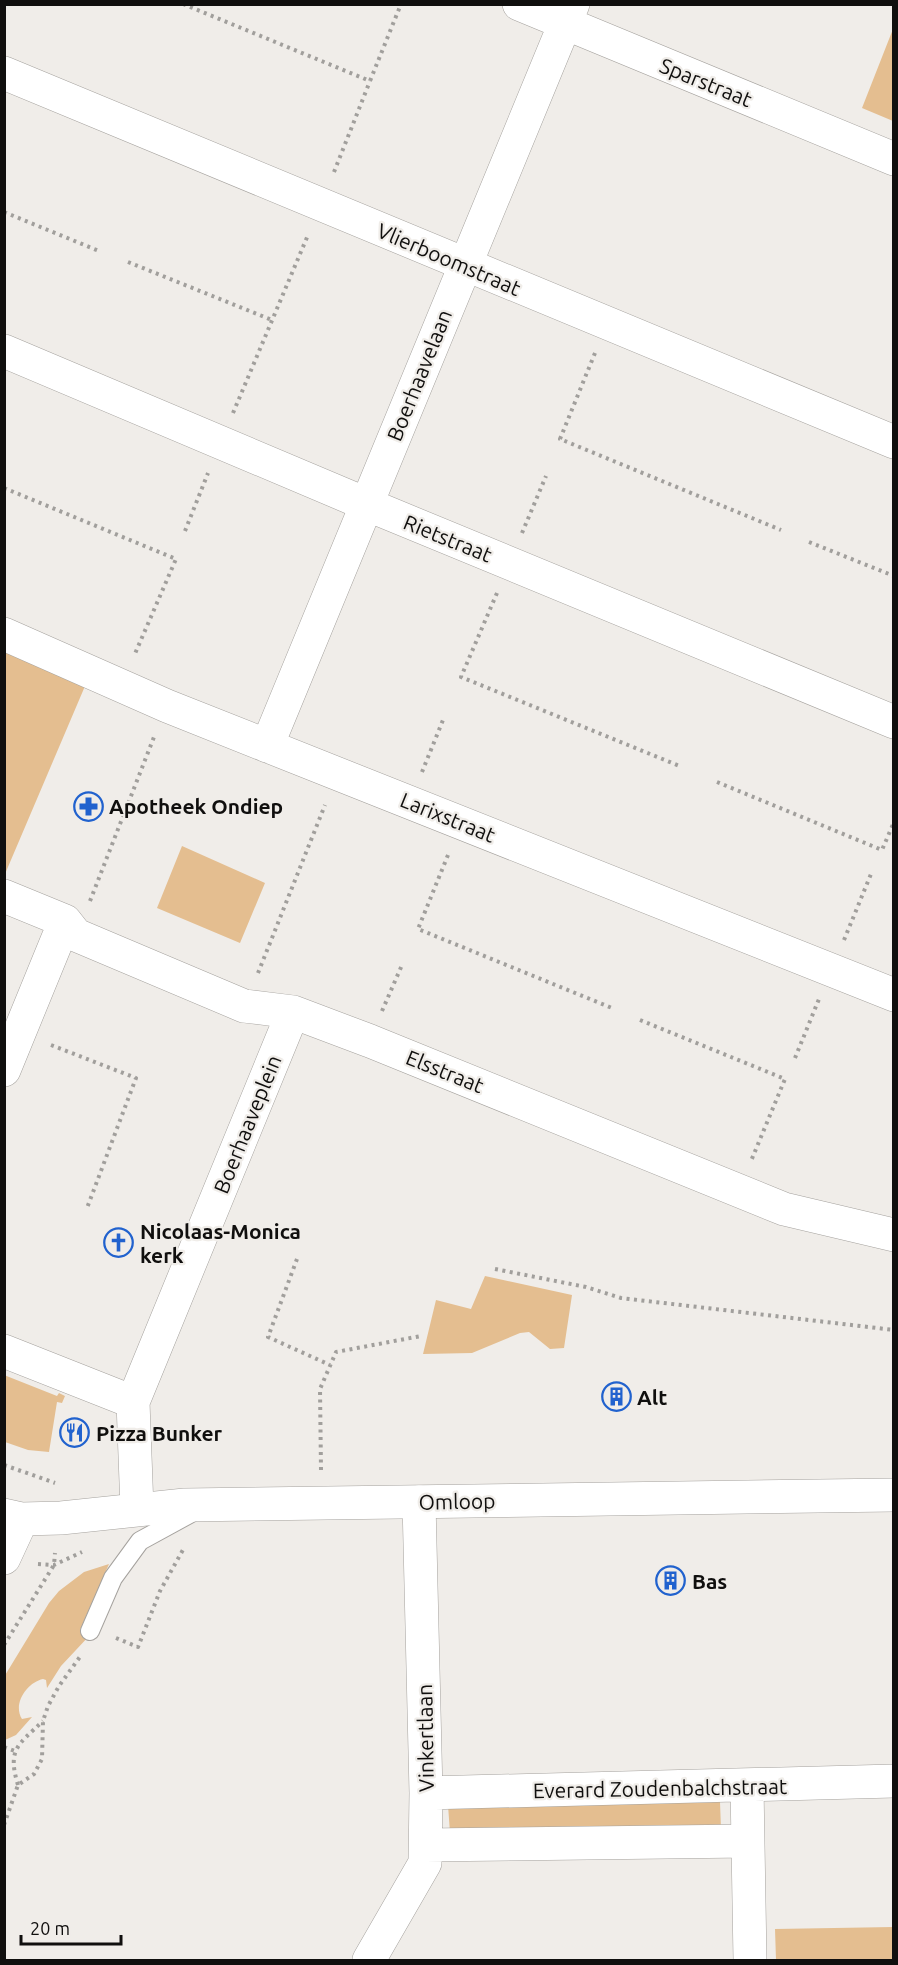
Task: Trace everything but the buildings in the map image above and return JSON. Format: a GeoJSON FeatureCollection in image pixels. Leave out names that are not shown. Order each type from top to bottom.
{"type":"FeatureCollection","features":[{"type":"Feature","properties":{"kind":"street","name":"Sparstraat"},"geometry":{"type":"LineString","coordinates":[[519,4],[569,14],[894,159]]}},
{"type":"Feature","properties":{"kind":"street","name":"Boerhaavelaan"},"geometry":{"type":"LineString","coordinates":[[267,746],[569,14]]}},
{"type":"Feature","properties":{"kind":"street","name":"Vlierboomstraat"},"geometry":{"type":"LineString","coordinates":[[4,73],[607,325],[894,442]]}},
{"type":"Feature","properties":{"kind":"street","name":"Rietstraat"},"geometry":{"type":"LineString","coordinates":[[4,351],[366,504],[894,722]]}},
{"type":"Feature","properties":{"kind":"street","name":"Larixstraat"},"geometry":{"type":"LineString","coordinates":[[4,634],[167,706],[894,995]]}},
{"type":"Feature","properties":{"kind":"street","name":"Elsstraat"},"geometry":{"type":"LineString","coordinates":[[4,896],[244,1006],[293,1012],[784,1209],[894,1235]]}},
{"type":"Feature","properties":{"kind":"street"},"geometry":{"type":"LineString","coordinates":[[4,1070],[21,1029],[70,928]]}},
{"type":"Feature","properties":{"kind":"street","name":"Boerhaaveplein"},"geometry":{"type":"LineString","coordinates":[[137,1509],[133,1402],[293,1012]]}},
{"type":"Feature","properties":{"kind":"street"},"geometry":{"type":"LineString","coordinates":[[4,1351],[133,1402]]}},
{"type":"Feature","properties":{"kind":"street","name":"Omloop"},"geometry":{"type":"LineString","coordinates":[[13,1517],[63,1502],[137,1509],[207,1504],[894,1495]]}},
{"type":"Feature","properties":{"kind":"street","name":"Vinkertlaan"},"geometry":{"type":"LineString","coordinates":[[369,1960],[425,1863],[426,1793],[419,1502]]}},
{"type":"Feature","properties":{"kind":"street"},"geometry":{"type":"LineString","coordinates":[[4,1558],[13,1517]]}},
{"type":"Feature","properties":{"kind":"street","name":"Everard Zoudenbalchstraat"},"geometry":{"type":"LineString","coordinates":[[426,1793],[894,1781]]}},
{"type":"Feature","properties":{"kind":"street"},"geometry":{"type":"LineString","coordinates":[[747,1786],[750,1960]]}},
{"type":"Feature","properties":{"kind":"street"},"geometry":{"type":"LineString","coordinates":[[426,1845],[747,1841]]}},
{"type":"Feature","properties":{"kind":"lane"},"geometry":{"type":"LineString","coordinates":[[90,1632],[113,1578],[140,1541],[207,1504]]}},
{"type":"Feature","properties":{"kind":"path"},"geometry":{"type":"LineString","coordinates":[[183,4],[370,81]]}},
{"type":"Feature","properties":{"kind":"path"},"geometry":{"type":"LineString","coordinates":[[185,531],[321,205],[401,4]]}},
{"type":"Feature","properties":{"kind":"path"},"geometry":{"type":"LineString","coordinates":[[4,212],[99,251]]}},
{"type":"Feature","properties":{"kind":"path"},"geometry":{"type":"LineString","coordinates":[[128,262],[272,320]]}},
{"type":"Feature","properties":{"kind":"path"},"geometry":{"type":"LineString","coordinates":[[607,325],[560,439],[781,531]]}},
{"type":"Feature","properties":{"kind":"path"},"geometry":{"type":"LineString","coordinates":[[546,476],[461,677],[682,767]]}},
{"type":"Feature","properties":{"kind":"path"},"geometry":{"type":"LineString","coordinates":[[4,488],[176,560],[121,686]]}},
{"type":"Feature","properties":{"kind":"path"},"geometry":{"type":"LineString","coordinates":[[809,542],[894,576]]}},
{"type":"Feature","properties":{"kind":"path"},"geometry":{"type":"LineString","coordinates":[[70,928],[167,706]]}},
{"type":"Feature","properties":{"kind":"path"},"geometry":{"type":"LineString","coordinates":[[409,802],[443,720]]}},
{"type":"Feature","properties":{"kind":"path"},"geometry":{"type":"LineString","coordinates":[[244,1006],[337,773]]}},
{"type":"Feature","properties":{"kind":"path"},"geometry":{"type":"LineString","coordinates":[[717,782],[882,850],[894,822]]}},
{"type":"Feature","properties":{"kind":"path"},"geometry":{"type":"LineString","coordinates":[[461,823],[418,929],[612,1008]]}},
{"type":"Feature","properties":{"kind":"path"},"geometry":{"type":"LineString","coordinates":[[795,1058],[871,874]]}},
{"type":"Feature","properties":{"kind":"path"},"geometry":{"type":"LineString","coordinates":[[370,1041],[402,965]]}},
{"type":"Feature","properties":{"kind":"path"},"geometry":{"type":"LineString","coordinates":[[640,1020],[785,1079],[738,1192]]}},
{"type":"Feature","properties":{"kind":"path"},"geometry":{"type":"LineString","coordinates":[[21,1029],[56,1047],[136,1078],[87,1208]]}},
{"type":"Feature","properties":{"kind":"path"},"geometry":{"type":"LineString","coordinates":[[297,1259],[268,1337],[330,1365]]}},
{"type":"Feature","properties":{"kind":"path"},"geometry":{"type":"LineString","coordinates":[[495,1269],[586,1287],[621,1298],[894,1330]]}},
{"type":"Feature","properties":{"kind":"path"},"geometry":{"type":"LineString","coordinates":[[322,1504],[321,1389],[336,1352],[421,1336]]}},
{"type":"Feature","properties":{"kind":"path"},"geometry":{"type":"LineString","coordinates":[[4,1465],[63,1502],[54,1565],[4,1645]]}},
{"type":"Feature","properties":{"kind":"path"},"geometry":{"type":"LineString","coordinates":[[110,1635],[138,1647],[160,1591]]}},
{"type":"Feature","properties":{"kind":"path"},"geometry":{"type":"LineString","coordinates":[[18,1785],[34,1774],[42,1759],[43,1721],[48,1706],[59,1686],[86,1650]]}},
{"type":"Feature","properties":{"kind":"path"},"geometry":{"type":"LineString","coordinates":[[4,1825],[18,1785],[12,1761],[15,1751],[43,1721]]}},
{"type":"Feature","properties":{"kind":"path"},"geometry":{"type":"LineString","coordinates":[[4,1747],[15,1751]]}},
{"type":"Feature","properties":{"kind":"shaded area"},"geometry":{"type":"Polygon","coordinates":[[[893,29],[893,121],[862,108],[893,29]]]}},
{"type":"Feature","properties":{"kind":"shaded area"},"geometry":{"type":"Polygon","coordinates":[[[5,634],[91,672],[5,874],[5,634]]]}},
{"type":"Feature","properties":{"kind":"shaded area"},"geometry":{"type":"Polygon","coordinates":[[[182,846],[265,883],[240,943],[157,908],[182,846]]]}},
{"type":"Feature","properties":{"kind":"shaded area"},"geometry":{"type":"Polygon","coordinates":[[[485,1276],[572,1295],[564,1348],[550,1349],[529,1332],[520,1333],[472,1353],[423,1354],[436,1300],[471,1309],[485,1276]]]}},
{"type":"Feature","properties":{"kind":"shaded area"},"geometry":{"type":"Polygon","coordinates":[[[4,1375],[57,1396],[59,1393],[65,1396],[62,1403],[57,1402],[49,1452],[28,1450],[5,1442],[4,1375]]]}},
{"type":"Feature","properties":{"kind":"shaded area"},"geometry":{"type":"Polygon","coordinates":[[[109,1564],[80,1630],[90,1635],[61,1666],[47,1688],[46,1680],[43,1679],[27,1689],[20,1700],[19,1713],[22,1719],[32,1717],[16,1735],[5,1740],[4,1677],[49,1603],[59,1591],[84,1572],[109,1564]]]}},
{"type":"Feature","properties":{"kind":"shaded area"},"geometry":{"type":"Polygon","coordinates":[[[720,1802],[721,1829],[450,1833],[448,1805],[720,1802]]]}},
{"type":"Feature","properties":{"kind":"shaded area"},"geometry":{"type":"Polygon","coordinates":[[[893,1927],[893,1960],[776,1960],[775,1929],[893,1927]]]}},
{"type":"Feature","properties":{"kind":"place","name":"Apotheek Ondiep"},"geometry":{"type":"Point","coordinates":[88,806]}},
{"type":"Feature","properties":{"kind":"place","name":"Nicolaas-Monica kerk"},"geometry":{"type":"Point","coordinates":[119,1243]}},
{"type":"Feature","properties":{"kind":"place","name":"Alt"},"geometry":{"type":"Point","coordinates":[616,1397]}},
{"type":"Feature","properties":{"kind":"place","name":"Pizza Bunker"},"geometry":{"type":"Point","coordinates":[75,1433]}},
{"type":"Feature","properties":{"kind":"place","name":"Bas"},"geometry":{"type":"Point","coordinates":[671,1581]}}]}
